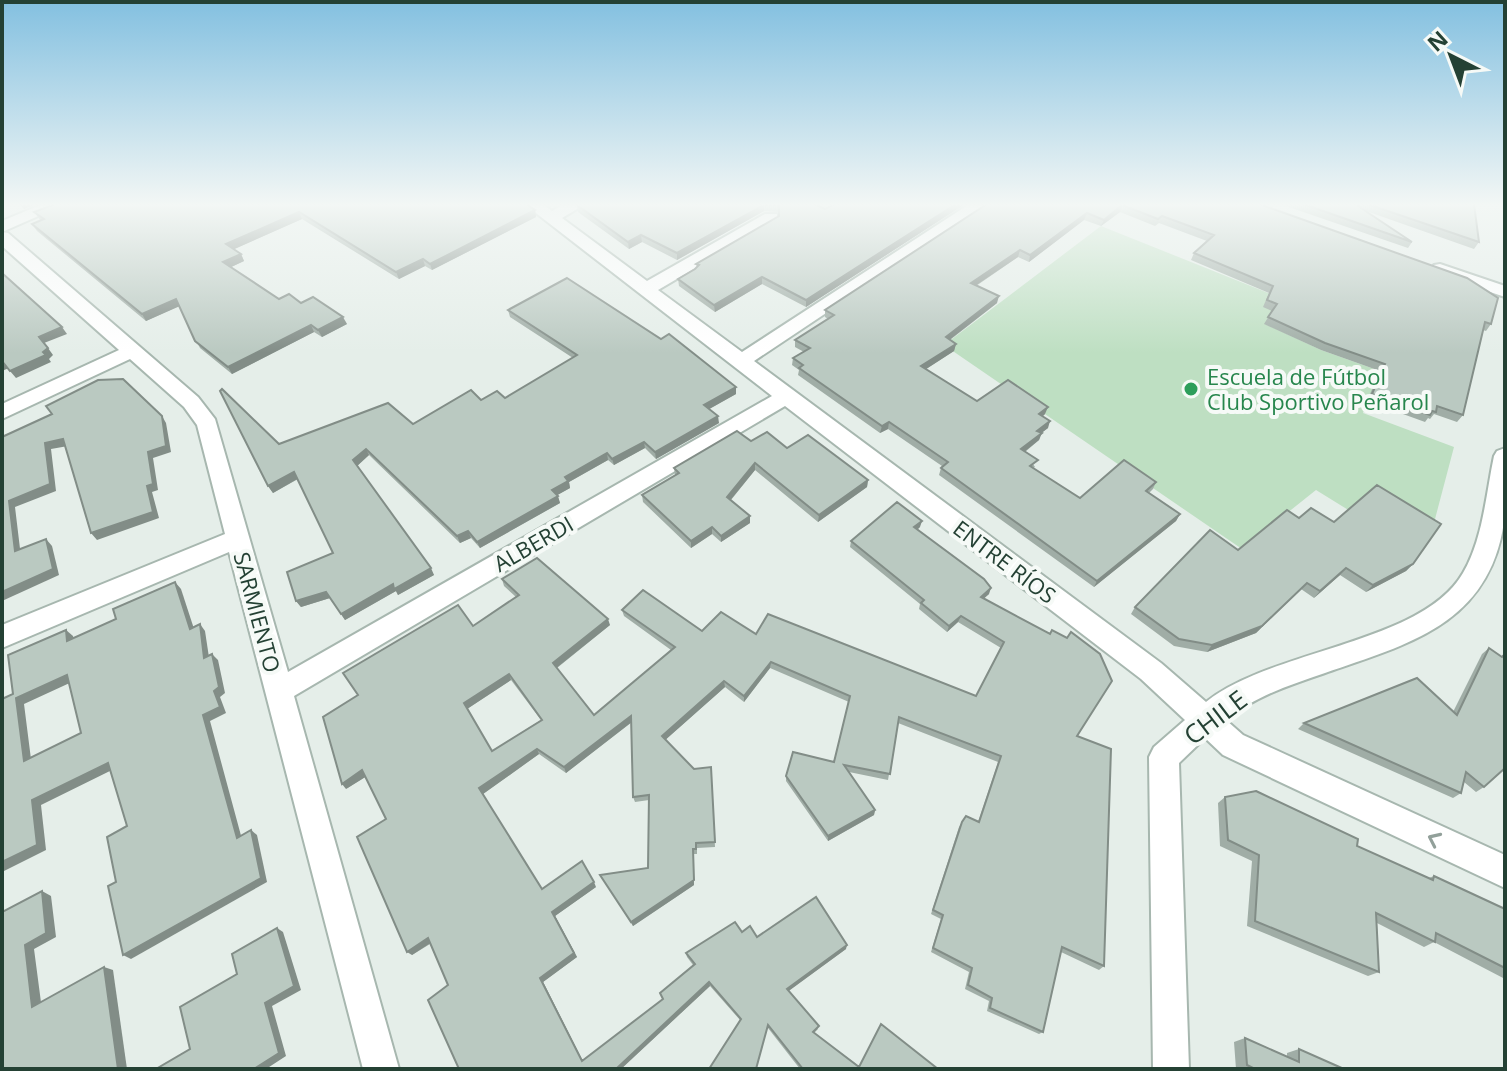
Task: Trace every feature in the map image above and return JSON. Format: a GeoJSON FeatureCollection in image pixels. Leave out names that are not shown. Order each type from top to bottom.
{"type":"FeatureCollection","features":[{"type":"Feature","properties":{"kind":"street","name":"SARMIENTO"},"geometry":{"type":"LineString","coordinates":[[20,253],[191,402],[207,424],[381,1069]]}},
{"type":"Feature","properties":{"kind":"street","name":"ENTRE RÍOS"},"geometry":{"type":"LineString","coordinates":[[596,253],[1151,671],[1233,745],[1505,872]]}},
{"type":"Feature","properties":{"kind":"street"},"geometry":{"type":"LineString","coordinates":[[645,290],[709,253]]}},
{"type":"Feature","properties":{"kind":"street"},"geometry":{"type":"LineString","coordinates":[[741,361],[906,253]]}},
{"type":"Feature","properties":{"kind":"street"},"geometry":{"type":"LineString","coordinates":[[1425,264],[1505,292]]}},
{"type":"Feature","properties":{"kind":"street"},"geometry":{"type":"LineString","coordinates":[[2,412],[132,351]]}},
{"type":"Feature","properties":{"kind":"street","name":"ALBERDI"},"geometry":{"type":"LineString","coordinates":[[279,691],[787,396]]}},
{"type":"Feature","properties":{"kind":"street","name":"CHILE"},"geometry":{"type":"LineString","coordinates":[[1171,1069],[1164,757],[1240,694],[1407,630],[1453,605],[1468,587],[1483,551],[1505,456]]}},
{"type":"Feature","properties":{"kind":"street"},"geometry":{"type":"LineString","coordinates":[[2,637],[237,539]]}},
{"type":"Feature","properties":{"kind":"green space","name":"Escuela de Fútbol Club Sportivo Peñarol"},"geometry":{"type":"Polygon","coordinates":[[[1065,253],[1168,253],[1281,298],[1265,324],[1321,350],[1380,371],[1363,413],[1454,447],[1430,538],[1418,553],[1316,490],[1242,549],[944,345],[1065,253]]]}},
{"type":"Feature","properties":{"kind":"building"},"geometry":{"type":"Polygon","coordinates":[[[67,253],[239,253],[223,262],[279,299],[289,294],[301,303],[313,297],[343,317],[318,330],[311,325],[228,367],[195,341],[176,299],[142,314],[67,253]]]}},
{"type":"Feature","properties":{"kind":"building"},"geometry":{"type":"Polygon","coordinates":[[[365,253],[451,253],[430,264],[423,259],[396,272],[365,253]]]}},
{"type":"Feature","properties":{"kind":"building"},"geometry":{"type":"Polygon","coordinates":[[[715,253],[879,253],[806,300],[762,277],[714,305],[678,279],[695,269],[699,265],[696,264],[715,253]]]}},
{"type":"Feature","properties":{"kind":"building"},"geometry":{"type":"Polygon","coordinates":[[[912,253],[1016,253],[971,283],[999,296],[946,337],[956,344],[921,366],[977,401],[1008,380],[1048,407],[1039,414],[1050,421],[1037,431],[1042,433],[1021,449],[1038,460],[1030,466],[1080,498],[1124,460],[1156,482],[1146,491],[1180,514],[1097,581],[941,468],[948,462],[889,422],[882,426],[799,368],[803,365],[793,358],[810,348],[795,340],[834,315],[825,310],[912,253]]]}},
{"type":"Feature","properties":{"kind":"building"},"geometry":{"type":"Polygon","coordinates":[[[1194,253],[1397,253],[1467,278],[1498,298],[1491,324],[1485,322],[1463,415],[1437,406],[1436,412],[1432,411],[1430,415],[1372,394],[1385,364],[1325,343],[1268,317],[1277,304],[1267,300],[1273,286],[1194,253]]]}},
{"type":"Feature","properties":{"kind":"building"},"geometry":{"type":"Polygon","coordinates":[[[2,273],[62,327],[39,337],[48,348],[43,352],[46,355],[10,371],[2,361],[2,273]]]}},
{"type":"Feature","properties":{"kind":"building"},"geometry":{"type":"Polygon","coordinates":[[[567,278],[661,339],[669,334],[736,387],[704,405],[718,416],[655,452],[644,442],[612,459],[607,453],[565,477],[568,481],[552,490],[558,496],[477,542],[468,531],[457,536],[366,449],[353,460],[431,568],[394,589],[393,584],[341,614],[326,592],[296,601],[287,572],[333,553],[294,472],[268,486],[220,391],[222,389],[279,444],[388,403],[413,424],[471,390],[481,400],[497,391],[505,398],[577,355],[508,310],[567,278]]]}},
{"type":"Feature","properties":{"kind":"building"},"geometry":{"type":"Polygon","coordinates":[[[123,379],[162,416],[166,446],[148,452],[153,484],[147,486],[153,512],[91,533],[63,439],[45,443],[50,484],[9,501],[15,551],[46,539],[53,569],[2,592],[2,437],[52,414],[46,406],[98,380],[123,379]]]}},
{"type":"Feature","properties":{"kind":"building"},"geometry":{"type":"Polygon","coordinates":[[[737,431],[751,441],[767,432],[787,448],[808,435],[868,480],[819,515],[755,463],[727,497],[750,516],[721,536],[712,527],[691,541],[642,495],[679,473],[674,468],[737,431]]]}},
{"type":"Feature","properties":{"kind":"building"},"geometry":{"type":"Polygon","coordinates":[[[1377,485],[1441,524],[1413,564],[1373,585],[1346,568],[1320,591],[1307,583],[1262,626],[1212,645],[1179,639],[1135,607],[1210,530],[1238,550],[1287,510],[1299,518],[1311,508],[1334,522],[1377,485]]]}},
{"type":"Feature","properties":{"kind":"building"},"geometry":{"type":"Polygon","coordinates":[[[897,502],[922,521],[914,527],[984,579],[991,588],[981,597],[1050,634],[1052,630],[1067,638],[1071,632],[1100,654],[1112,681],[1077,736],[1111,749],[1104,966],[1062,947],[1043,1032],[990,1008],[992,998],[968,985],[972,968],[933,948],[943,915],[933,910],[962,822],[966,816],[979,822],[1001,756],[899,717],[890,774],[844,765],[875,810],[828,836],[786,776],[793,752],[834,762],[850,696],[771,662],[744,696],[724,681],[662,736],[694,769],[711,767],[715,842],[696,843],[696,849],[693,849],[694,880],[631,922],[600,875],[648,868],[649,795],[633,797],[631,716],[564,767],[537,749],[479,788],[542,889],[582,861],[594,882],[552,912],[574,953],[540,978],[582,1061],[663,999],[660,993],[695,964],[686,953],[735,922],[742,932],[750,926],[757,937],[816,897],[847,945],[787,989],[819,1026],[813,1032],[859,1067],[881,1024],[938,1069],[803,1069],[768,1025],[756,1069],[709,1069],[741,1019],[709,982],[618,1067],[621,1069],[459,1069],[428,1000],[448,985],[428,938],[407,952],[357,837],[386,819],[362,770],[342,784],[323,717],[358,695],[343,673],[458,605],[473,626],[519,595],[502,579],[537,558],[608,619],[553,663],[594,715],[675,647],[622,610],[643,590],[702,631],[721,612],[756,634],[768,614],[976,696],[1004,642],[961,616],[949,626],[921,603],[924,600],[851,541],[897,502]],[[509,674],[464,703],[492,751],[542,720],[509,674]]]}},
{"type":"Feature","properties":{"kind":"building"},"geometry":{"type":"Polygon","coordinates":[[[175,582],[190,629],[200,624],[204,658],[212,654],[219,687],[214,691],[220,707],[203,715],[237,838],[251,830],[261,878],[123,955],[108,886],[116,882],[107,837],[127,826],[108,763],[32,800],[37,845],[2,862],[2,699],[13,694],[8,655],[66,630],[67,641],[116,619],[113,609],[175,582]],[[67,675],[16,698],[24,761],[81,733],[67,675]]]}},
{"type":"Feature","properties":{"kind":"building"},"geometry":{"type":"Polygon","coordinates":[[[1489,648],[1502,657],[1505,654],[1505,768],[1484,787],[1466,772],[1461,793],[1304,723],[1417,678],[1457,715],[1489,648]]]}},
{"type":"Feature","properties":{"kind":"building"},"geometry":{"type":"Polygon","coordinates":[[[1256,791],[1358,839],[1357,846],[1433,880],[1434,876],[1505,909],[1505,968],[1436,933],[1435,942],[1376,913],[1379,972],[1255,921],[1259,855],[1228,840],[1225,797],[1256,791]]]}},
{"type":"Feature","properties":{"kind":"building"},"geometry":{"type":"Polygon","coordinates":[[[42,891],[46,933],[25,945],[32,1007],[104,967],[118,1069],[2,1069],[2,912],[42,891]]]}},
{"type":"Feature","properties":{"kind":"building"},"geometry":{"type":"Polygon","coordinates":[[[277,928],[294,986],[265,1003],[279,1053],[254,1069],[156,1069],[190,1049],[180,1007],[237,974],[232,954],[277,928]]]}},
{"type":"Feature","properties":{"kind":"building"},"geometry":{"type":"Polygon","coordinates":[[[1245,1038],[1299,1062],[1299,1049],[1344,1069],[1255,1069],[1247,1065],[1245,1038]]]}},
{"type":"Feature","properties":{"kind":"place","name":"Escuela de Fútbol Club Sportivo Peñarol"},"geometry":{"type":"Point","coordinates":[1191,389]}}]}
